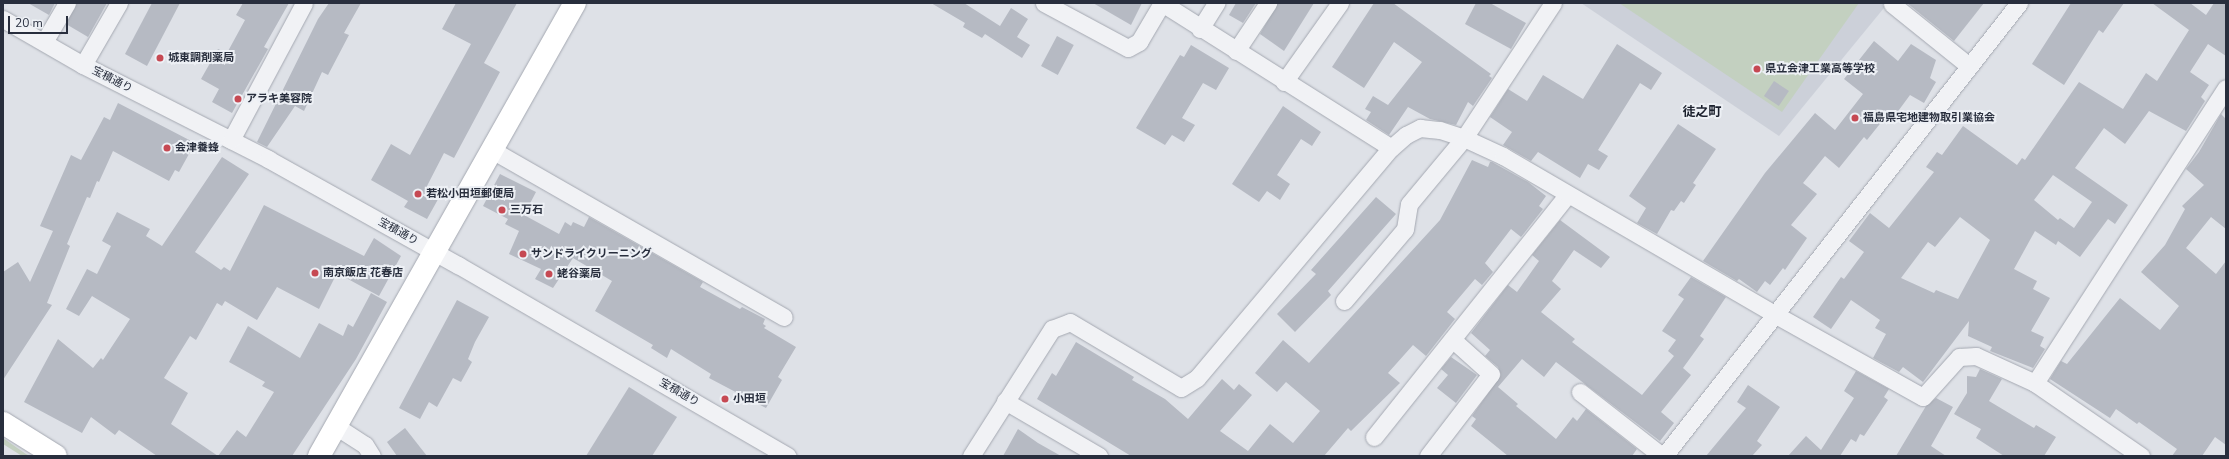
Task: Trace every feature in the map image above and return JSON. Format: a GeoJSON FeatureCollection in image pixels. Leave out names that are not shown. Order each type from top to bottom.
{"type":"FeatureCollection","features":[{"type":"Feature","properties":{"kind":"street"},"geometry":{"type":"LineString","coordinates":[[44,42],[66,3]]}},
{"type":"Feature","properties":{"kind":"street"},"geometry":{"type":"LineString","coordinates":[[83,66],[119,3]]}},
{"type":"Feature","properties":{"kind":"street"},"geometry":{"type":"LineString","coordinates":[[231,140],[304,3]]}},
{"type":"Feature","properties":{"kind":"street"},"geometry":{"type":"LineString","coordinates":[[319,456],[337,427],[434,252],[576,3]]}},
{"type":"Feature","properties":{"kind":"street"},"geometry":{"type":"LineString","coordinates":[[1047,4],[1128,48],[1139,42],[1162,3],[1200,29],[1391,148]]}},
{"type":"Feature","properties":{"kind":"street"},"geometry":{"type":"LineString","coordinates":[[1200,29],[1216,3]]}},
{"type":"Feature","properties":{"kind":"street"},"geometry":{"type":"LineString","coordinates":[[1236,51],[1268,3]]}},
{"type":"Feature","properties":{"kind":"street"},"geometry":{"type":"LineString","coordinates":[[1344,301],[1405,229],[1409,204],[1464,138],[1553,3]]}},
{"type":"Feature","properties":{"kind":"street"},"geometry":{"type":"LineString","coordinates":[[1580,392],[1663,456],[1776,315],[2019,3]]}},
{"type":"Feature","properties":{"kind":"street"},"geometry":{"type":"LineString","coordinates":[[1892,4],[1969,66]]}},
{"type":"Feature","properties":{"kind":"street"},"geometry":{"type":"LineString","coordinates":[[1284,82],[1333,5]]}},
{"type":"Feature","properties":{"kind":"street","name":"宝積通り"},"geometry":{"type":"LineString","coordinates":[[3,19],[83,66],[231,140],[434,252],[788,456]]}},
{"type":"Feature","properties":{"kind":"street"},"geometry":{"type":"LineString","coordinates":[[2035,383],[2226,88]]}},
{"type":"Feature","properties":{"kind":"street"},"geometry":{"type":"LineString","coordinates":[[971,456],[1052,328],[1070,322],[1181,388],[1197,378],[1391,148],[1406,135],[1420,128],[1440,130],[1464,138],[1503,156],[1567,195],[1776,315],[1923,397],[1959,357],[1969,355],[1976,356],[2035,383],[2134,454]]}},
{"type":"Feature","properties":{"kind":"street"},"geometry":{"type":"LineString","coordinates":[[492,150],[784,317]]}},
{"type":"Feature","properties":{"kind":"street"},"geometry":{"type":"LineString","coordinates":[[1374,437],[1567,195]]}},
{"type":"Feature","properties":{"kind":"street"},"geometry":{"type":"LineString","coordinates":[[1428,456],[1491,374],[1452,339]]}},
{"type":"Feature","properties":{"kind":"street"},"geometry":{"type":"LineString","coordinates":[[1005,401],[1099,456]]}},
{"type":"Feature","properties":{"kind":"street"},"geometry":{"type":"LineString","coordinates":[[3,423],[56,456]]}},
{"type":"Feature","properties":{"kind":"street"},"geometry":{"type":"LineString","coordinates":[[337,427],[365,445],[372,456]]}},
{"type":"Feature","properties":{"kind":"shaded area","name":"県立会津工業高等学校"},"geometry":{"type":"Polygon","coordinates":[[[1581,3],[1888,3],[1779,136],[1581,3]]]}},
{"type":"Feature","properties":{"kind":"green space","name":"県立会津工業高等学校"},"geometry":{"type":"Polygon","coordinates":[[[1619,3],[1859,3],[1782,112],[1619,3]]]}},
{"type":"Feature","properties":{"kind":"green space"},"geometry":{"type":"Polygon","coordinates":[[[3,438],[30,456],[22,456],[3,444],[3,438]]]}},
{"type":"Feature","properties":{"kind":"building"},"geometry":{"type":"Polygon","coordinates":[[[28,3],[55,3],[49,15],[28,3]]]}},
{"type":"Feature","properties":{"kind":"building"},"geometry":{"type":"Polygon","coordinates":[[[77,3],[107,3],[88,37],[66,24],[77,3]]]}},
{"type":"Feature","properties":{"kind":"building"},"geometry":{"type":"Polygon","coordinates":[[[152,3],[180,3],[147,66],[125,54],[152,3]]]}},
{"type":"Feature","properties":{"kind":"building"},"geometry":{"type":"Polygon","coordinates":[[[243,3],[289,3],[264,47],[268,49],[232,113],[212,102],[219,89],[201,79],[218,49],[227,53],[245,20],[236,15],[243,3]]]}},
{"type":"Feature","properties":{"kind":"building"},"geometry":{"type":"Polygon","coordinates":[[[329,3],[361,3],[344,33],[349,35],[328,75],[322,72],[304,111],[295,106],[267,147],[257,142],[318,19],[329,3]]]}},
{"type":"Feature","properties":{"kind":"building"},"geometry":{"type":"Polygon","coordinates":[[[456,3],[517,3],[484,63],[500,72],[454,158],[444,153],[427,186],[441,194],[427,219],[404,207],[408,201],[371,180],[391,144],[410,155],[471,44],[442,29],[456,3]]]}},
{"type":"Feature","properties":{"kind":"building"},"geometry":{"type":"Polygon","coordinates":[[[931,3],[964,3],[1000,26],[1011,8],[1028,19],[1017,37],[1030,45],[1022,58],[985,34],[982,38],[963,27],[965,23],[931,3]]]}},
{"type":"Feature","properties":{"kind":"building"},"geometry":{"type":"Polygon","coordinates":[[[1093,3],[1142,3],[1131,25],[1093,3]]]}},
{"type":"Feature","properties":{"kind":"building"},"geometry":{"type":"Polygon","coordinates":[[[1236,3],[1256,3],[1243,23],[1229,15],[1236,3]]]}},
{"type":"Feature","properties":{"kind":"building"},"geometry":{"type":"Polygon","coordinates":[[[1278,3],[1314,3],[1284,51],[1260,34],[1278,3]]]}},
{"type":"Feature","properties":{"kind":"building"},"geometry":{"type":"Polygon","coordinates":[[[1374,3],[1393,3],[1491,74],[1489,76],[1492,78],[1473,106],[1468,102],[1456,125],[1430,119],[1408,107],[1389,135],[1366,120],[1371,112],[1365,109],[1373,96],[1388,105],[1422,62],[1394,42],[1364,88],[1332,67],[1374,3]]]}},
{"type":"Feature","properties":{"kind":"building"},"geometry":{"type":"Polygon","coordinates":[[[1476,3],[1490,3],[1526,23],[1511,49],[1465,24],[1476,3]]]}},
{"type":"Feature","properties":{"kind":"building"},"geometry":{"type":"Polygon","coordinates":[[[1907,3],[1984,3],[1954,41],[1907,3]]]}},
{"type":"Feature","properties":{"kind":"building"},"geometry":{"type":"Polygon","coordinates":[[[2071,3],[2124,3],[2103,33],[2099,30],[2064,85],[2032,64],[2071,3]]]}},
{"type":"Feature","properties":{"kind":"building"},"geometry":{"type":"Polygon","coordinates":[[[2152,3],[2190,3],[2206,15],[2214,3],[2226,3],[2226,56],[2208,44],[2190,72],[2209,85],[2201,97],[2205,101],[2186,131],[2149,111],[2125,144],[2104,128],[2075,168],[2128,205],[2115,224],[2108,219],[2080,257],[2058,241],[2056,245],[2035,231],[2014,269],[2037,281],[2033,289],[2050,298],[2031,331],[2044,337],[2040,346],[2045,349],[2033,368],[1990,351],[1992,347],[1968,336],[1969,321],[1923,382],[1903,367],[1899,372],[1873,358],[1886,334],[1875,328],[1880,320],[1851,300],[1831,329],[1813,317],[1841,277],[1844,279],[1864,252],[1849,241],[1870,213],[1889,228],[1934,172],[1926,167],[1937,152],[1942,155],[1963,126],[2017,165],[2022,158],[2025,160],[2079,82],[2123,109],[2146,73],[2157,81],[2189,30],[2152,3]],[[2053,175],[2034,200],[2058,220],[2060,218],[2074,228],[2092,202],[2053,175]],[[1960,217],[1935,247],[1928,242],[1901,278],[1934,293],[1936,290],[1958,299],[1990,240],[1960,217]]]}},
{"type":"Feature","properties":{"kind":"building"},"geometry":{"type":"Polygon","coordinates":[[[1057,36],[1074,45],[1058,75],[1041,66],[1057,36]]]}},
{"type":"Feature","properties":{"kind":"building"},"geometry":{"type":"Polygon","coordinates":[[[1874,41],[1898,61],[1911,44],[1936,60],[1930,78],[1936,82],[1924,103],[1910,95],[1896,114],[1891,110],[1867,140],[1864,137],[1839,168],[1825,156],[1803,183],[1817,194],[1791,225],[1807,238],[1785,270],[1783,268],[1770,285],[1765,281],[1757,292],[1739,279],[1737,281],[1703,261],[1765,173],[1815,113],[1835,130],[1863,94],[1844,79],[1874,41]]]}},
{"type":"Feature","properties":{"kind":"building"},"geometry":{"type":"Polygon","coordinates":[[[1617,44],[1662,73],[1651,90],[1640,83],[1598,150],[1608,156],[1599,170],[1588,164],[1580,178],[1538,152],[1531,161],[1503,145],[1512,132],[1490,117],[1508,89],[1527,101],[1543,75],[1583,99],[1617,44]]]}},
{"type":"Feature","properties":{"kind":"building"},"geometry":{"type":"Polygon","coordinates":[[[1191,45],[1229,68],[1216,90],[1203,83],[1182,118],[1195,125],[1184,142],[1172,135],[1165,145],[1136,128],[1180,55],[1184,57],[1191,45]]]}},
{"type":"Feature","properties":{"kind":"building"},"geometry":{"type":"Polygon","coordinates":[[[1774,81],[1789,91],[1779,106],[1764,96],[1774,81]]]}},
{"type":"Feature","properties":{"kind":"building"},"geometry":{"type":"Polygon","coordinates":[[[118,103],[195,143],[179,172],[175,170],[169,181],[113,151],[90,198],[87,197],[67,244],[70,246],[47,303],[52,305],[3,380],[3,272],[18,262],[30,282],[53,231],[40,226],[71,155],[81,160],[104,117],[110,120],[118,103]]]}},
{"type":"Feature","properties":{"kind":"building"},"geometry":{"type":"Polygon","coordinates":[[[1283,106],[1321,132],[1312,146],[1301,139],[1277,175],[1290,184],[1280,200],[1267,191],[1259,202],[1232,184],[1283,106]]]}},
{"type":"Feature","properties":{"kind":"building"},"geometry":{"type":"Polygon","coordinates":[[[2221,114],[2226,119],[2226,229],[2211,217],[2186,248],[2216,274],[2226,261],[2226,445],[2215,437],[2202,456],[2172,456],[2177,449],[2139,422],[2137,424],[2116,409],[2110,418],[2050,379],[2061,361],[2067,364],[2120,298],[2160,330],[2179,306],[2141,272],[2165,245],[2185,209],[2182,206],[2204,185],[2186,169],[2199,152],[2221,114]]]}},
{"type":"Feature","properties":{"kind":"building"},"geometry":{"type":"Polygon","coordinates":[[[1678,124],[1716,149],[1693,183],[1696,185],[1684,203],[1681,201],[1674,211],[1671,210],[1657,234],[1637,223],[1646,208],[1629,196],[1678,124]]]}},
{"type":"Feature","properties":{"kind":"building"},"geometry":{"type":"Polygon","coordinates":[[[222,157],[249,174],[195,252],[221,270],[224,267],[230,271],[264,205],[364,256],[374,238],[401,256],[379,296],[337,273],[319,309],[277,287],[257,320],[225,301],[222,306],[217,303],[196,340],[190,336],[164,378],[188,393],[171,424],[218,456],[157,456],[119,430],[115,435],[91,417],[82,433],[24,402],[58,339],[93,368],[101,358],[103,360],[130,319],[92,296],[79,316],[66,309],[87,269],[97,274],[111,246],[102,241],[117,212],[150,229],[146,236],[162,246],[222,157]]]}},
{"type":"Feature","properties":{"kind":"building"},"geometry":{"type":"Polygon","coordinates":[[[1472,160],[1488,167],[1490,162],[1492,162],[1528,182],[1546,196],[1539,206],[1543,209],[1521,237],[1511,229],[1485,263],[1493,272],[1482,285],[1475,279],[1447,312],[1455,319],[1426,356],[1413,345],[1388,373],[1400,383],[1351,431],[1348,428],[1324,456],[1131,456],[1037,399],[1052,373],[1056,376],[1076,342],[1134,377],[1132,380],[1165,399],[1188,419],[1222,379],[1234,390],[1239,384],[1252,395],[1220,431],[1248,451],[1270,424],[1293,443],[1320,411],[1286,382],[1277,392],[1255,373],[1283,340],[1309,363],[1440,220],[1472,160]]]}},
{"type":"Feature","properties":{"kind":"building"},"geometry":{"type":"Polygon","coordinates":[[[500,174],[536,192],[524,215],[559,234],[565,222],[571,226],[573,222],[584,227],[589,217],[703,282],[700,287],[740,309],[742,307],[765,319],[763,324],[766,326],[764,328],[796,347],[778,377],[782,380],[766,408],[709,378],[711,374],[671,349],[667,358],[651,348],[653,345],[595,311],[612,281],[573,258],[553,288],[535,279],[541,269],[509,254],[519,231],[505,224],[508,219],[483,206],[500,174]]]}},
{"type":"Feature","properties":{"kind":"building"},"geometry":{"type":"Polygon","coordinates":[[[1376,197],[1396,214],[1328,291],[1331,295],[1295,332],[1277,314],[1316,274],[1311,270],[1376,197]]]}},
{"type":"Feature","properties":{"kind":"building"},"geometry":{"type":"Polygon","coordinates":[[[1560,220],[1610,257],[1601,268],[1574,250],[1552,281],[1561,289],[1541,312],[1575,339],[1572,342],[1642,395],[1674,356],[1668,351],[1676,340],[1662,331],[1684,299],[1678,295],[1691,277],[1726,297],[1700,336],[1704,339],[1683,368],[1691,375],[1661,412],[1674,423],[1660,441],[1556,362],[1544,377],[1522,359],[1498,387],[1518,404],[1516,406],[1556,439],[1573,417],[1577,421],[1586,409],[1637,449],[1632,456],[1508,456],[1471,426],[1476,419],[1472,416],[1501,375],[1498,367],[1485,356],[1490,350],[1471,333],[1508,285],[1517,292],[1539,261],[1532,255],[1560,220]]]}},
{"type":"Feature","properties":{"kind":"building"},"geometry":{"type":"Polygon","coordinates":[[[371,293],[387,302],[356,359],[292,456],[218,456],[237,430],[246,437],[274,392],[262,386],[265,382],[229,362],[248,326],[300,358],[319,323],[343,336],[348,324],[353,327],[371,293]]]}},
{"type":"Feature","properties":{"kind":"building"},"geometry":{"type":"Polygon","coordinates":[[[457,300],[489,317],[475,342],[468,359],[472,362],[461,382],[453,378],[437,407],[429,402],[420,419],[399,408],[457,300]]]}},
{"type":"Feature","properties":{"kind":"building"},"geometry":{"type":"Polygon","coordinates":[[[1451,357],[1477,375],[1456,403],[1437,388],[1448,375],[1441,369],[1451,357]]]}},
{"type":"Feature","properties":{"kind":"building"},"geometry":{"type":"Polygon","coordinates":[[[1980,369],[2002,379],[1989,401],[2034,428],[2036,425],[2056,437],[2044,456],[2004,456],[1976,438],[1981,429],[1954,414],[1967,393],[1967,376],[1976,377],[1980,369]]]}},
{"type":"Feature","properties":{"kind":"building"},"geometry":{"type":"Polygon","coordinates":[[[1856,371],[1889,389],[1884,397],[1888,400],[1864,436],[1860,434],[1856,442],[1851,439],[1840,456],[1788,456],[1806,436],[1821,450],[1854,398],[1844,391],[1856,371]]]}},
{"type":"Feature","properties":{"kind":"building"},"geometry":{"type":"Polygon","coordinates":[[[1748,385],[1780,407],[1757,441],[1762,445],[1752,456],[1706,456],[1746,408],[1737,402],[1748,385]]]}},
{"type":"Feature","properties":{"kind":"building"},"geometry":{"type":"Polygon","coordinates":[[[629,387],[677,417],[652,456],[586,456],[629,387]]]}},
{"type":"Feature","properties":{"kind":"building"},"geometry":{"type":"Polygon","coordinates":[[[1936,398],[1953,407],[1931,446],[1946,456],[1896,456],[1926,406],[1936,398]]]}},
{"type":"Feature","properties":{"kind":"building"},"geometry":{"type":"Polygon","coordinates":[[[405,428],[427,456],[397,456],[387,442],[405,428]]]}},
{"type":"Feature","properties":{"kind":"building"},"geometry":{"type":"Polygon","coordinates":[[[1018,429],[1038,443],[1061,456],[1003,456],[1018,429]]]}},
{"type":"Feature","properties":{"kind":"place","name":"城東調剤薬局"},"geometry":{"type":"Point","coordinates":[160,58]}},
{"type":"Feature","properties":{"kind":"place","name":"県立会津工業高等学校"},"geometry":{"type":"Point","coordinates":[1757,69]}},
{"type":"Feature","properties":{"kind":"place","name":"アラキ美容院"},"geometry":{"type":"Point","coordinates":[238,99]}},
{"type":"Feature","properties":{"kind":"place","name":"福島県宅地建物取引業協会"},"geometry":{"type":"Point","coordinates":[1855,118]}},
{"type":"Feature","properties":{"kind":"place","name":"会津養蜂"},"geometry":{"type":"Point","coordinates":[167,148]}},
{"type":"Feature","properties":{"kind":"place","name":"若松小田垣郵便局"},"geometry":{"type":"Point","coordinates":[418,194]}},
{"type":"Feature","properties":{"kind":"place","name":"三万石"},"geometry":{"type":"Point","coordinates":[502,210]}},
{"type":"Feature","properties":{"kind":"place","name":"サンドライクリーニング"},"geometry":{"type":"Point","coordinates":[523,254]}},
{"type":"Feature","properties":{"kind":"place","name":"南京飯店 花春店"},"geometry":{"type":"Point","coordinates":[315,273]}},
{"type":"Feature","properties":{"kind":"place","name":"蛯谷薬局"},"geometry":{"type":"Point","coordinates":[549,274]}},
{"type":"Feature","properties":{"kind":"place","name":"小田垣"},"geometry":{"type":"Point","coordinates":[725,399]}},
{"type":"Feature","properties":{"kind":"district","name":"徒之町"},"geometry":{"type":"Point","coordinates":[1702,112]}}]}
